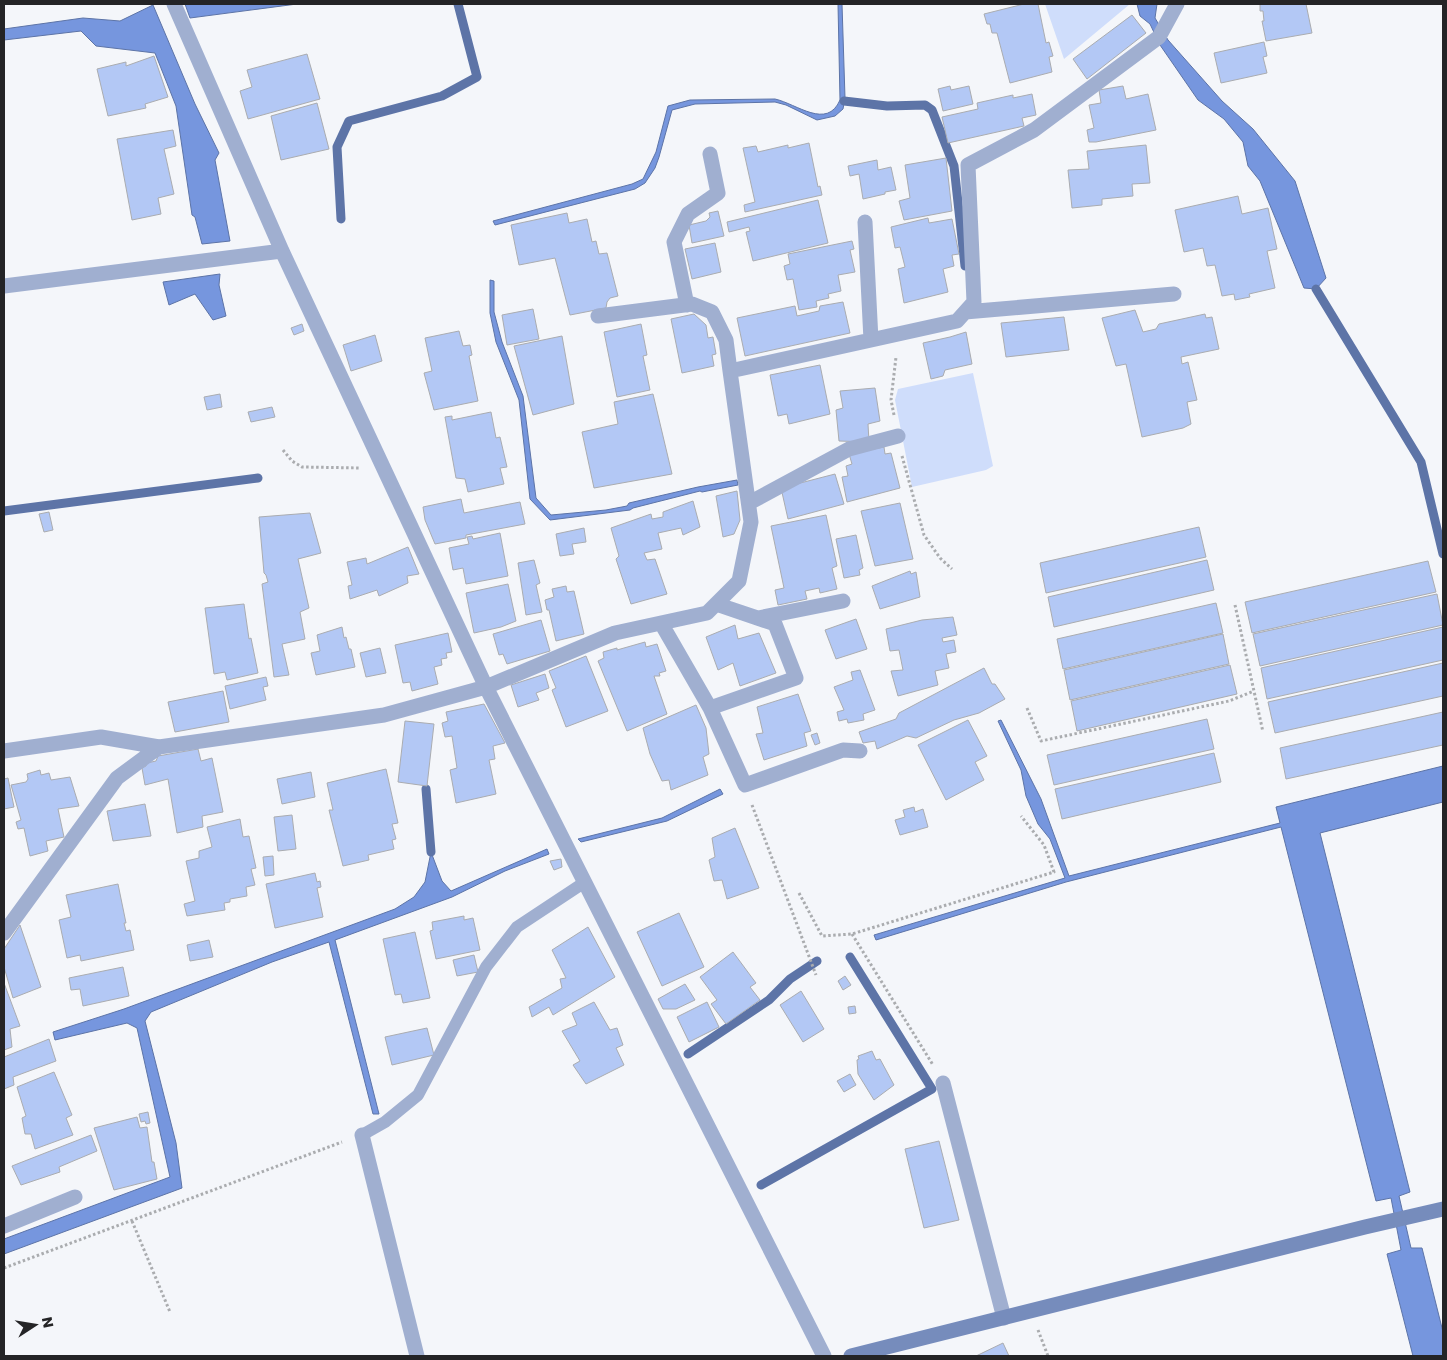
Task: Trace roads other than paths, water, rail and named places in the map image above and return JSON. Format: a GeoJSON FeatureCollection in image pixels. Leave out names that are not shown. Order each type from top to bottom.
{"type":"FeatureCollection","features":[{"type":"Feature","properties":{"kind":"street"},"geometry":{"type":"LineString","coordinates":[[174,4],[282,251],[486,687],[824,1356]]}},
{"type":"Feature","properties":{"kind":"street"},"geometry":{"type":"LineString","coordinates":[[730,371],[957,321],[974,302],[968,164],[1034,130],[1159,37],[1177,4]]}},
{"type":"Feature","properties":{"kind":"street"},"geometry":{"type":"LineString","coordinates":[[687,305],[674,242],[688,214],[718,193],[710,154]]}},
{"type":"Feature","properties":{"kind":"street"},"geometry":{"type":"LineString","coordinates":[[865,222],[871,340]]}},
{"type":"Feature","properties":{"kind":"street"},"geometry":{"type":"LineString","coordinates":[[4,286],[282,251]]}},
{"type":"Feature","properties":{"kind":"street"},"geometry":{"type":"LineString","coordinates":[[965,312],[1174,294]]}},
{"type":"Feature","properties":{"kind":"street"},"geometry":{"type":"LineString","coordinates":[[4,751],[101,737],[159,747],[384,714],[486,687],[615,633],[707,613],[739,580],[751,522],[726,340],[712,312],[692,304],[598,316]]}},
{"type":"Feature","properties":{"kind":"street"},"geometry":{"type":"LineString","coordinates":[[749,503],[849,449],[898,436]]}},
{"type":"Feature","properties":{"kind":"street"},"geometry":{"type":"LineString","coordinates":[[758,618],[843,601]]}},
{"type":"Feature","properties":{"kind":"street"},"geometry":{"type":"LineString","coordinates":[[710,708],[796,678],[775,624],[716,604]]}},
{"type":"Feature","properties":{"kind":"street"},"geometry":{"type":"LineString","coordinates":[[661,623],[710,708],[745,785],[843,750],[860,751]]}},
{"type":"Feature","properties":{"kind":"street"},"geometry":{"type":"LineString","coordinates":[[4,933],[117,778],[159,747]]}},
{"type":"Feature","properties":{"kind":"street"},"geometry":{"type":"LineString","coordinates":[[943,1083],[1004,1318]]}},
{"type":"Feature","properties":{"kind":"street"},"geometry":{"type":"LineString","coordinates":[[362,1135],[417,1356]]}},
{"type":"Feature","properties":{"kind":"street"},"geometry":{"type":"LineString","coordinates":[[4,1226],[75,1197]]}},
{"type":"Feature","properties":{"kind":"street"},"geometry":{"type":"LineString","coordinates":[[850,1356],[880,1353],[1030,1311],[1443,1209]]}},
{"type":"Feature","properties":{"kind":"lane"},"geometry":{"type":"LineString","coordinates":[[362,1135],[385,1122],[418,1095],[486,967],[517,927],[585,882]]}},
{"type":"Feature","properties":{"kind":"water"},"geometry":{"type":"Polygon","coordinates":[[[185,4],[297,4],[190,18],[185,4]]]}},
{"type":"Feature","properties":{"kind":"water"},"geometry":{"type":"Polygon","coordinates":[[[838,4],[842,4],[845,98],[843,109],[835,116],[817,120],[786,105],[775,102],[695,104],[672,110],[655,168],[645,183],[635,189],[495,225],[493,221],[632,184],[643,179],[656,152],[668,106],[690,100],[775,99],[811,113],[827,113],[834,109],[840,100],[838,4]]]}},
{"type":"Feature","properties":{"kind":"water"},"geometry":{"type":"Polygon","coordinates":[[[1137,4],[1157,4],[1155,18],[1168,40],[1222,101],[1253,129],[1295,181],[1326,278],[1316,289],[1304,288],[1260,181],[1248,166],[1243,142],[1224,119],[1198,100],[1160,45],[1150,24],[1140,16],[1137,4]]]}},
{"type":"Feature","properties":{"kind":"water"},"geometry":{"type":"Polygon","coordinates":[[[153,5],[195,104],[219,153],[215,160],[230,241],[202,244],[195,217],[192,215],[176,106],[155,53],[96,46],[81,31],[4,40],[4,29],[83,18],[120,21],[153,5]]]}},
{"type":"Feature","properties":{"kind":"water"},"geometry":{"type":"Polygon","coordinates":[[[220,274],[219,285],[226,316],[213,320],[195,294],[169,305],[163,282],[220,274]]]}},
{"type":"Feature","properties":{"kind":"water"},"geometry":{"type":"Polygon","coordinates":[[[490,280],[494,281],[494,312],[502,342],[523,396],[536,498],[551,515],[606,510],[698,487],[737,480],[738,485],[700,491],[630,510],[550,520],[530,499],[519,400],[496,342],[490,313],[490,280]]]}},
{"type":"Feature","properties":{"kind":"water"},"geometry":{"type":"Polygon","coordinates":[[[1001,720],[1041,799],[1069,876],[1280,823],[1276,807],[1443,766],[1443,802],[1320,833],[1410,1192],[1399,1196],[1411,1248],[1422,1248],[1443,1332],[1443,1356],[1413,1356],[1387,1254],[1401,1250],[1391,1198],[1376,1201],[1281,827],[1066,882],[876,940],[874,935],[1065,878],[1050,839],[1038,824],[1026,796],[1021,770],[998,721],[1001,720]]]}},
{"type":"Feature","properties":{"kind":"water"},"geometry":{"type":"Polygon","coordinates":[[[720,789],[723,794],[667,821],[581,842],[578,839],[662,818],[720,789]]]}},
{"type":"Feature","properties":{"kind":"water"},"geometry":{"type":"Polygon","coordinates":[[[547,849],[549,854],[505,871],[452,897],[335,940],[379,1114],[373,1114],[329,942],[272,962],[151,1012],[145,1021],[176,1143],[182,1188],[4,1254],[4,1239],[170,1177],[137,1028],[127,1023],[55,1040],[53,1032],[124,1009],[395,909],[414,897],[425,882],[431,852],[442,881],[451,891],[547,849]]]}},
{"type":"Feature","properties":{"kind":"waterway"},"geometry":{"type":"LineString","coordinates":[[341,219],[337,147],[349,121],[442,96],[477,77],[458,4]]}},
{"type":"Feature","properties":{"kind":"waterway"},"geometry":{"type":"LineString","coordinates":[[844,101],[887,106],[925,105],[932,110],[954,166],[965,266]]}},
{"type":"Feature","properties":{"kind":"waterway"},"geometry":{"type":"LineString","coordinates":[[1316,289],[1421,462],[1443,554]]}},
{"type":"Feature","properties":{"kind":"waterway"},"geometry":{"type":"LineString","coordinates":[[4,511],[258,478]]}},
{"type":"Feature","properties":{"kind":"waterway"},"geometry":{"type":"LineString","coordinates":[[426,789],[431,852]]}},
{"type":"Feature","properties":{"kind":"waterway"},"geometry":{"type":"LineString","coordinates":[[761,1185],[932,1089],[850,957]]}},
{"type":"Feature","properties":{"kind":"waterway"},"geometry":{"type":"LineString","coordinates":[[688,1054],[769,1000],[790,979],[817,961]]}}]}
